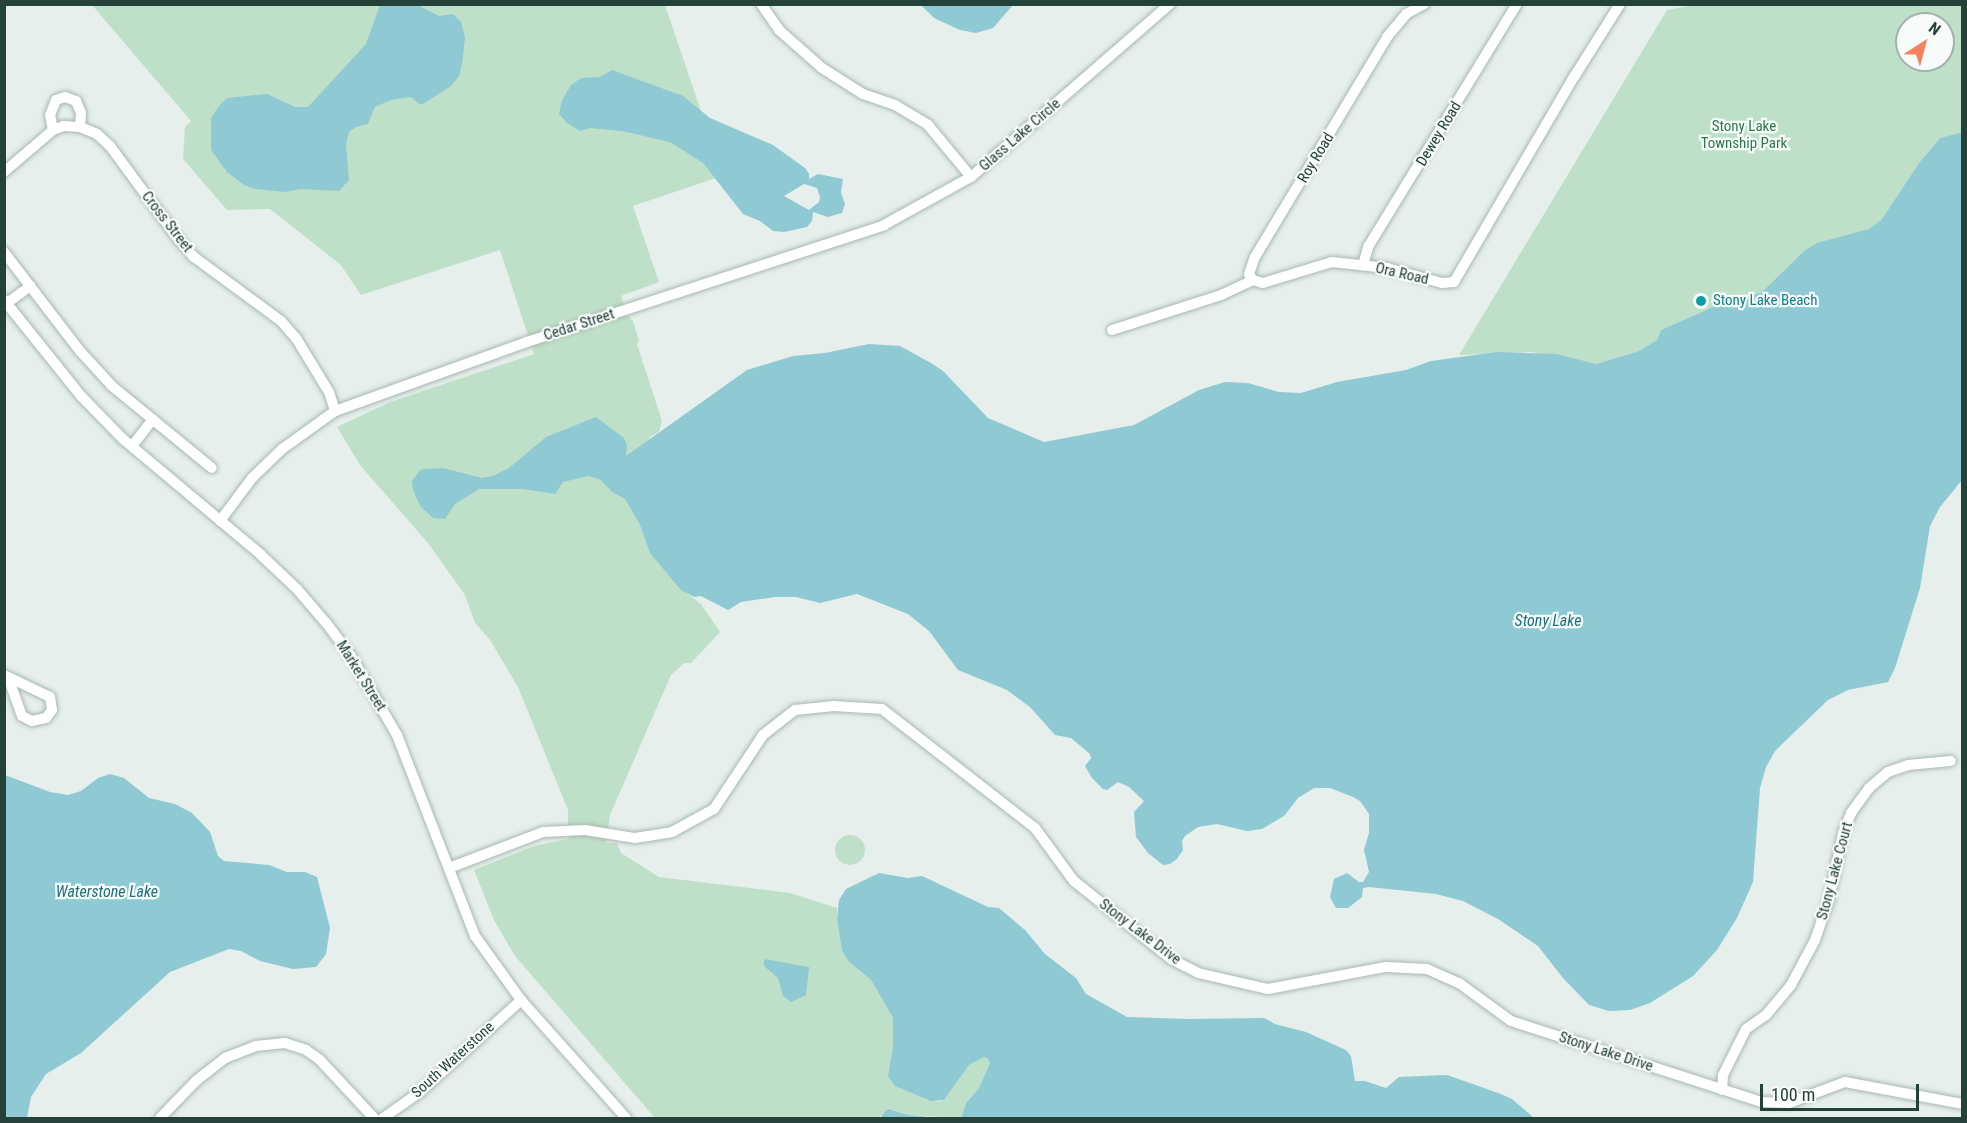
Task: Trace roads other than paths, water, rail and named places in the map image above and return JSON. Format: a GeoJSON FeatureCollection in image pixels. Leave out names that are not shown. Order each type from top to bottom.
{"type":"FeatureCollection","features":[{"type":"Feature","properties":{"kind":"street","name":"Glass Lake Circle"},"geometry":{"type":"LineString","coordinates":[[761,4],[779,30],[822,68],[863,94],[895,105],[928,125],[971,177],[1170,4]]}},
{"type":"Feature","properties":{"kind":"street","name":"Roy Road"},"geometry":{"type":"LineString","coordinates":[[1252,280],[1249,274],[1255,257],[1387,37],[1406,15],[1424,4]]}},
{"type":"Feature","properties":{"kind":"street","name":"Dewey Road"},"geometry":{"type":"LineString","coordinates":[[1363,265],[1368,247],[1517,4]]}},
{"type":"Feature","properties":{"kind":"street","name":"Ora Road"},"geometry":{"type":"LineString","coordinates":[[1112,330],[1232,291],[1252,280],[1263,283],[1332,262],[1387,268],[1442,283],[1454,282],[1574,77],[1620,4]]}},
{"type":"Feature","properties":{"kind":"street"},"geometry":{"type":"LineString","coordinates":[[4,172],[53,130],[64,126],[80,127],[81,113],[76,101],[65,97],[56,100],[50,115],[53,130]]}},
{"type":"Feature","properties":{"kind":"street","name":"Cross Street"},"geometry":{"type":"LineString","coordinates":[[80,127],[97,134],[110,146],[178,240],[194,257],[281,321],[312,362],[335,411]]}},
{"type":"Feature","properties":{"kind":"street","name":"Cedar Street"},"geometry":{"type":"LineString","coordinates":[[220,521],[252,478],[282,449],[335,411],[526,342],[884,225],[971,177]]}},
{"type":"Feature","properties":{"kind":"street"},"geometry":{"type":"LineString","coordinates":[[4,252],[80,351],[112,386],[212,468]]}},
{"type":"Feature","properties":{"kind":"street"},"geometry":{"type":"LineString","coordinates":[[6,302],[30,286]]}},
{"type":"Feature","properties":{"kind":"street","name":"Market Street"},"geometry":{"type":"LineString","coordinates":[[6,302],[81,396],[132,446],[297,589],[351,656],[397,735],[475,936],[521,1000],[626,1119]]}},
{"type":"Feature","properties":{"kind":"street"},"geometry":{"type":"LineString","coordinates":[[132,446],[153,419]]}},
{"type":"Feature","properties":{"kind":"street"},"geometry":{"type":"LineString","coordinates":[[6,676],[50,697],[52,710],[45,718],[32,721],[22,716],[6,676]]}},
{"type":"Feature","properties":{"kind":"street","name":"Stony Lake Drive"},"geometry":{"type":"LineString","coordinates":[[449,868],[543,832],[585,830],[635,838],[672,832],[714,809],[763,735],[795,710],[834,706],[882,709],[1035,828],[1074,881],[1171,959],[1198,973],[1268,989],[1386,967],[1427,969],[1459,983],[1511,1021],[1762,1102],[1789,1103],[1845,1082],[1962,1104]]}},
{"type":"Feature","properties":{"kind":"street","name":"Stony Lake Court"},"geometry":{"type":"LineString","coordinates":[[1722,1090],[1723,1075],[1746,1029],[1766,1015],[1791,985],[1815,940],[1830,899],[1844,833],[1851,813],[1869,788],[1888,772],[1908,765],[1951,762]]}},
{"type":"Feature","properties":{"kind":"street","name":"South Waterstone"},"geometry":{"type":"LineString","coordinates":[[383,1119],[420,1092],[521,1000]]}},
{"type":"Feature","properties":{"kind":"street"},"geometry":{"type":"LineString","coordinates":[[159,1119],[197,1080],[225,1058],[256,1046],[285,1043],[306,1050],[319,1059],[374,1119]]}},
{"type":"Feature","properties":{"kind":"water"},"geometry":{"type":"Polygon","coordinates":[[[380,5],[418,5],[439,16],[453,14],[461,22],[465,38],[462,64],[459,76],[451,86],[423,104],[419,104],[411,97],[391,100],[375,107],[368,124],[356,127],[349,132],[346,144],[349,180],[339,191],[300,189],[286,192],[255,189],[244,185],[227,172],[211,150],[211,118],[219,106],[227,98],[267,94],[295,107],[308,107],[366,44],[380,5]]]}},
{"type":"Feature","properties":{"kind":"water"},"geometry":{"type":"Polygon","coordinates":[[[921,5],[1013,5],[993,28],[976,33],[960,30],[934,18],[921,5]]]}},
{"type":"Feature","properties":{"kind":"water"},"geometry":{"type":"Polygon","coordinates":[[[612,70],[683,96],[710,118],[773,145],[805,168],[809,179],[818,174],[843,179],[841,193],[845,204],[842,213],[828,217],[813,212],[812,221],[807,227],[784,232],[773,231],[760,221],[743,214],[703,163],[670,142],[622,131],[590,128],[580,131],[567,123],[559,114],[562,100],[571,85],[581,78],[600,77],[612,70]],[[804,184],[784,196],[809,210],[819,202],[817,188],[804,184]]]}},
{"type":"Feature","properties":{"kind":"water","name":"Stony Lake"},"geometry":{"type":"Polygon","coordinates":[[[1962,134],[1962,480],[1940,507],[1930,526],[1920,588],[1895,668],[1888,682],[1848,690],[1828,700],[1775,751],[1766,767],[1760,788],[1753,882],[1737,918],[1717,950],[1693,976],[1650,1003],[1630,1010],[1609,1011],[1589,1005],[1563,978],[1538,946],[1498,919],[1463,901],[1436,894],[1369,887],[1363,888],[1362,897],[1348,908],[1336,908],[1330,897],[1334,879],[1347,873],[1359,882],[1363,882],[1369,872],[1364,850],[1369,833],[1369,814],[1360,801],[1353,797],[1330,788],[1314,788],[1298,798],[1284,816],[1262,829],[1247,831],[1217,824],[1198,827],[1185,836],[1182,841],[1183,850],[1177,859],[1170,864],[1163,865],[1148,853],[1136,837],[1134,812],[1144,801],[1129,787],[1118,782],[1107,790],[1103,789],[1092,778],[1085,766],[1091,758],[1090,754],[1071,738],[1055,735],[1030,707],[1007,690],[958,670],[929,631],[908,614],[857,594],[820,603],[796,597],[775,597],[741,602],[728,610],[701,596],[694,597],[681,590],[650,553],[640,525],[625,499],[612,492],[601,480],[589,476],[563,482],[555,494],[523,489],[479,489],[455,504],[445,519],[433,518],[420,506],[413,490],[412,481],[420,470],[424,469],[443,468],[482,478],[493,476],[509,468],[546,437],[596,417],[624,438],[627,445],[626,456],[747,370],[793,356],[825,353],[869,344],[900,346],[931,363],[943,371],[988,418],[1044,442],[1134,425],[1199,390],[1225,382],[1248,383],[1279,392],[1301,393],[1337,382],[1406,370],[1431,361],[1497,352],[1557,354],[1596,364],[1639,351],[1657,340],[1661,330],[1731,299],[1761,293],[1805,250],[1817,243],[1869,229],[1882,219],[1919,163],[1940,138],[1962,134]]]}},
{"type":"Feature","properties":{"kind":"water","name":"Waterstone Lake"},"geometry":{"type":"Polygon","coordinates":[[[110,774],[124,778],[149,798],[175,804],[192,813],[210,832],[218,856],[224,861],[269,865],[287,872],[305,872],[317,877],[330,928],[326,954],[316,967],[293,969],[260,961],[241,951],[229,949],[170,972],[81,1053],[46,1074],[31,1097],[27,1118],[5,1118],[5,775],[50,792],[68,795],[81,791],[98,778],[110,774]]]}},
{"type":"Feature","properties":{"kind":"water"},"geometry":{"type":"Polygon","coordinates":[[[879,873],[908,878],[922,876],[988,907],[999,908],[1025,930],[1045,954],[1076,978],[1086,994],[1127,1017],[1264,1018],[1275,1024],[1306,1032],[1346,1050],[1351,1056],[1355,1081],[1365,1081],[1386,1088],[1399,1077],[1447,1075],[1512,1099],[1534,1118],[961,1118],[966,1103],[979,1088],[990,1063],[988,1059],[984,1057],[969,1065],[944,1100],[931,1101],[895,1086],[888,1076],[893,1046],[893,1018],[871,980],[848,961],[842,950],[837,919],[839,900],[846,889],[879,873]]]}},
{"type":"Feature","properties":{"kind":"water"},"geometry":{"type":"Polygon","coordinates":[[[764,959],[809,967],[806,995],[791,1002],[783,996],[778,978],[764,966],[764,959]]]}},
{"type":"Feature","properties":{"kind":"water"},"geometry":{"type":"Polygon","coordinates":[[[888,1109],[909,1115],[938,1118],[880,1118],[888,1109]]]}},
{"type":"Feature","properties":{"kind":"place","name":"Stony Lake Beach"},"geometry":{"type":"Point","coordinates":[1701,301]}},
{"type":"Feature","properties":{"kind":"park label","name":"Stony Lake Township Park"},"geometry":{"type":"Point","coordinates":[1744,134]}}]}
